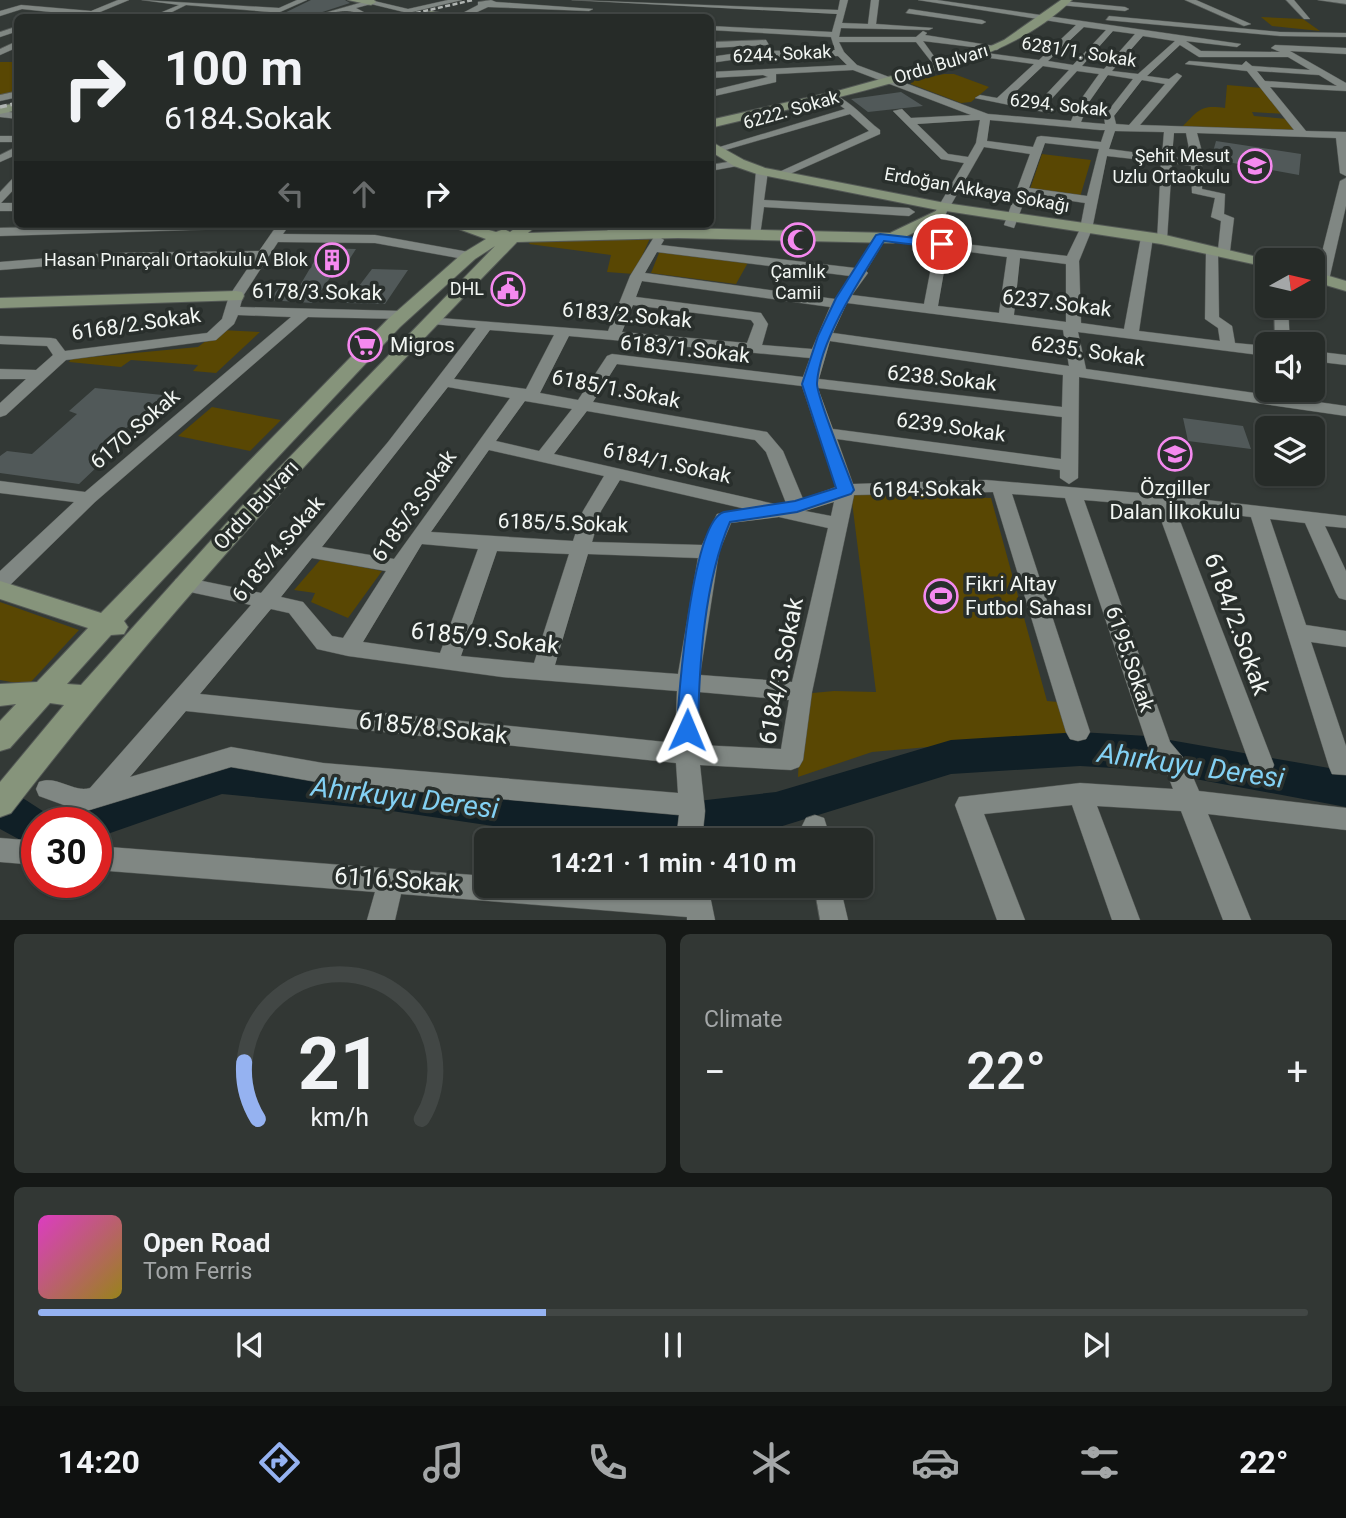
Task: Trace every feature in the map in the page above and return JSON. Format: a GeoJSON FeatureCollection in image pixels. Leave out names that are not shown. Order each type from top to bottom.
{"type":"FeatureCollection","features":[{"type":"Feature","properties":{"kind":"main road"},"geometry":{"type":"LineString","coordinates":[[351,4],[371,2]]}},
{"type":"Feature","properties":{"kind":"main road","name":"Ordu Bulvarı"},"geometry":{"type":"LineString","coordinates":[[714,125],[840,95],[982,54],[997,47],[1064,2]]}},
{"type":"Feature","properties":{"kind":"main road","name":"Erdoğan Akkaya Sokağı"},"geometry":{"type":"LineString","coordinates":[[714,147],[739,163],[762,171],[862,189],[943,211],[1011,221],[1058,232],[1086,229],[1154,238],[1255,259]]}},
{"type":"Feature","properties":{"kind":"main road","name":"Erdoğan Akkaya Sokağı"},"geometry":{"type":"LineString","coordinates":[[862,189],[909,212],[943,211]]}},
{"type":"Feature","properties":{"kind":"main road"},"geometry":{"type":"LineString","coordinates":[[493,228],[614,230],[657,241],[680,229],[754,235],[887,238],[943,211]]}},
{"type":"Feature","properties":{"kind":"main road","name":"Ordu Bulvarı"},"geometry":{"type":"LineString","coordinates":[[0,740],[105,625],[403,315],[469,256],[515,230]]}},
{"type":"Feature","properties":{"kind":"main road","name":"Ordu Bulvarı"},"geometry":{"type":"LineString","coordinates":[[8,793],[85,696],[183,583],[515,230]]}},
{"type":"Feature","properties":{"kind":"main road"},"geometry":{"type":"LineString","coordinates":[[1325,280],[1346,286]]}},
{"type":"Feature","properties":{"kind":"main road"},"geometry":{"type":"LineString","coordinates":[[0,303],[233,303]]}},
{"type":"Feature","properties":{"kind":"main road"},"geometry":{"type":"LineString","coordinates":[[0,590],[105,625],[138,633]]}},
{"type":"Feature","properties":{"kind":"main road"},"geometry":{"type":"LineString","coordinates":[[0,695],[43,692],[85,696]]}},
{"type":"Feature","properties":{"kind":"street"},"geometry":{"type":"LineString","coordinates":[[44,13],[70,0]]}},
{"type":"Feature","properties":{"kind":"street"},"geometry":{"type":"LineString","coordinates":[[86,14],[125,0]]}},
{"type":"Feature","properties":{"kind":"street"},"geometry":{"type":"LineString","coordinates":[[146,0],[190,4],[214,2],[281,10]]}},
{"type":"Feature","properties":{"kind":"street"},"geometry":{"type":"LineString","coordinates":[[272,14],[303,0]]}},
{"type":"Feature","properties":{"kind":"street"},"geometry":{"type":"LineString","coordinates":[[371,2],[408,11],[453,0]]}},
{"type":"Feature","properties":{"kind":"street"},"geometry":{"type":"LineString","coordinates":[[464,14],[481,4],[499,0]]}},
{"type":"Feature","properties":{"kind":"street"},"geometry":{"type":"LineString","coordinates":[[527,6],[535,0]]}},
{"type":"Feature","properties":{"kind":"street"},"geometry":{"type":"LineString","coordinates":[[576,0],[737,4],[761,8],[840,12]]}},
{"type":"Feature","properties":{"kind":"street"},"geometry":{"type":"LineString","coordinates":[[781,9],[788,0]]}},
{"type":"Feature","properties":{"kind":"street"},"geometry":{"type":"LineString","coordinates":[[836,40],[844,0]]}},
{"type":"Feature","properties":{"kind":"street"},"geometry":{"type":"LineString","coordinates":[[872,26],[875,0]]}},
{"type":"Feature","properties":{"kind":"street"},"geometry":{"type":"LineString","coordinates":[[909,0],[910,27]]}},
{"type":"Feature","properties":{"kind":"street"},"geometry":{"type":"LineString","coordinates":[[922,0],[968,3],[999,11],[1044,15],[1346,35]]}},
{"type":"Feature","properties":{"kind":"street"},"geometry":{"type":"LineString","coordinates":[[974,28],[1006,6],[1001,0]]}},
{"type":"Feature","properties":{"kind":"street"},"geometry":{"type":"LineString","coordinates":[[1189,0],[1262,31],[1282,51],[1346,88]]}},
{"type":"Feature","properties":{"kind":"street"},"geometry":{"type":"LineString","coordinates":[[1290,0],[1307,17]]}},
{"type":"Feature","properties":{"kind":"street"},"geometry":{"type":"LineString","coordinates":[[1322,0],[1346,2]]}},
{"type":"Feature","properties":{"kind":"street"},"geometry":{"type":"LineString","coordinates":[[1064,2],[1138,10]]}},
{"type":"Feature","properties":{"kind":"street"},"geometry":{"type":"LineString","coordinates":[[164,13],[190,4]]}},
{"type":"Feature","properties":{"kind":"street"},"geometry":{"type":"LineString","coordinates":[[326,14],[351,4]]}},
{"type":"Feature","properties":{"kind":"street"},"geometry":{"type":"LineString","coordinates":[[481,4],[669,14]]}},
{"type":"Feature","properties":{"kind":"street"},"geometry":{"type":"LineString","coordinates":[[688,14],[696,4]]}},
{"type":"Feature","properties":{"kind":"street"},"geometry":{"type":"LineString","coordinates":[[714,24],[737,4]]}},
{"type":"Feature","properties":{"kind":"street"},"geometry":{"type":"LineString","coordinates":[[0,14],[21,7],[44,13],[64,10],[106,14]]}},
{"type":"Feature","properties":{"kind":"street"},"geometry":{"type":"LineString","coordinates":[[746,30],[761,8]]}},
{"type":"Feature","properties":{"kind":"street"},"geometry":{"type":"LineString","coordinates":[[787,33],[796,9]]}},
{"type":"Feature","properties":{"kind":"street"},"geometry":{"type":"LineString","coordinates":[[470,11],[514,14]]}},
{"type":"Feature","properties":{"kind":"street"},"geometry":{"type":"LineString","coordinates":[[909,11],[982,22]]}},
{"type":"Feature","properties":{"kind":"street"},"geometry":{"type":"LineString","coordinates":[[164,13],[176,14]]}},
{"type":"Feature","properties":{"kind":"street"},"geometry":{"type":"LineString","coordinates":[[1176,13],[1177,40]]}},
{"type":"Feature","properties":{"kind":"street"},"geometry":{"type":"LineString","coordinates":[[1044,15],[1177,40],[1282,51]]}},
{"type":"Feature","properties":{"kind":"street"},"geometry":{"type":"LineString","coordinates":[[1202,15],[1229,17]]}},
{"type":"Feature","properties":{"kind":"street"},"geometry":{"type":"LineString","coordinates":[[918,39],[944,16]]}},
{"type":"Feature","properties":{"kind":"street"},"geometry":{"type":"LineString","coordinates":[[1000,101],[1082,24]]}},
{"type":"Feature","properties":{"kind":"street"},"geometry":{"type":"LineString","coordinates":[[714,27],[836,40],[872,26],[929,28]]}},
{"type":"Feature","properties":{"kind":"street"},"geometry":{"type":"LineString","coordinates":[[1038,108],[1073,67],[1111,29]]}},
{"type":"Feature","properties":{"kind":"street"},"geometry":{"type":"LineString","coordinates":[[980,98],[1038,108],[1076,120],[1107,72],[1141,33]]}},
{"type":"Feature","properties":{"kind":"street"},"geometry":{"type":"LineString","coordinates":[[958,41],[966,35]]}},
{"type":"Feature","properties":{"kind":"street"},"geometry":{"type":"LineString","coordinates":[[714,52],[836,40],[931,37],[997,47]]}},
{"type":"Feature","properties":{"kind":"street"},"geometry":{"type":"LineString","coordinates":[[918,39],[937,66]]}},
{"type":"Feature","properties":{"kind":"street"},"geometry":{"type":"LineString","coordinates":[[714,40],[750,48]]}},
{"type":"Feature","properties":{"kind":"street","name":"6294. Sokak"},"geometry":{"type":"LineString","coordinates":[[836,40],[854,66],[986,117],[1076,120],[1111,127],[1344,135]]}},
{"type":"Feature","properties":{"kind":"street"},"geometry":{"type":"LineString","coordinates":[[1177,40],[1199,54],[1346,51]]}},
{"type":"Feature","properties":{"kind":"street"},"geometry":{"type":"LineString","coordinates":[[1070,492],[1074,370],[1070,326],[1075,322],[1072,261],[1086,229],[1111,127],[1109,116],[1140,77],[1177,40]]}},
{"type":"Feature","properties":{"kind":"street"},"geometry":{"type":"LineString","coordinates":[[714,45],[729,43]]}},
{"type":"Feature","properties":{"kind":"street"},"geometry":{"type":"LineString","coordinates":[[714,59],[750,48]]}},
{"type":"Feature","properties":{"kind":"street"},"geometry":{"type":"LineString","coordinates":[[714,93],[773,80],[773,76],[757,70],[750,48]]}},
{"type":"Feature","properties":{"kind":"street","name":"6281/1. Sokak"},"geometry":{"type":"LineString","coordinates":[[982,54],[1171,82]]}},
{"type":"Feature","properties":{"kind":"street"},"geometry":{"type":"LineString","coordinates":[[1133,127],[1199,54]]}},
{"type":"Feature","properties":{"kind":"street"},"geometry":{"type":"LineString","coordinates":[[1240,55],[1303,134]]}},
{"type":"Feature","properties":{"kind":"street"},"geometry":{"type":"LineString","coordinates":[[1189,64],[1320,73]]}},
{"type":"Feature","properties":{"kind":"street","name":"6244. Sokak"},"geometry":{"type":"LineString","coordinates":[[714,75],[854,66]]}},
{"type":"Feature","properties":{"kind":"street"},"geometry":{"type":"LineString","coordinates":[[1261,84],[1346,88]]}},
{"type":"Feature","properties":{"kind":"street","name":"6222. Sokak"},"geometry":{"type":"LineString","coordinates":[[714,147],[853,110],[840,95]]}},
{"type":"Feature","properties":{"kind":"street"},"geometry":{"type":"LineString","coordinates":[[783,174],[876,132],[857,118],[853,110]]}},
{"type":"Feature","properties":{"kind":"street"},"geometry":{"type":"LineString","coordinates":[[898,111],[945,157],[969,160]]}},
{"type":"Feature","properties":{"kind":"street"},"geometry":{"type":"LineString","coordinates":[[907,121],[986,117],[981,143],[969,160],[943,211]]}},
{"type":"Feature","properties":{"kind":"street"},"geometry":{"type":"LineString","coordinates":[[1131,333],[1154,238],[1167,159],[1169,129]]}},
{"type":"Feature","properties":{"kind":"street"},"geometry":{"type":"LineString","coordinates":[[1191,130],[1196,138],[1196,191],[1221,196],[1217,217],[1228,219],[1218,251],[1212,319],[1225,326],[1228,345]]}},
{"type":"Feature","properties":{"kind":"street"},"geometry":{"type":"LineString","coordinates":[[1344,135],[1346,173]]}},
{"type":"Feature","properties":{"kind":"street"},"geometry":{"type":"LineString","coordinates":[[1011,221],[1041,139],[1197,163]]}},
{"type":"Feature","properties":{"kind":"street"},"geometry":{"type":"LineString","coordinates":[[0,159],[13,140]]}},
{"type":"Feature","properties":{"kind":"street"},"geometry":{"type":"LineString","coordinates":[[981,143],[1035,151]]}},
{"type":"Feature","properties":{"kind":"street"},"geometry":{"type":"LineString","coordinates":[[714,167],[739,163]]}},
{"type":"Feature","properties":{"kind":"street"},"geometry":{"type":"LineString","coordinates":[[754,235],[762,171]]}},
{"type":"Feature","properties":{"kind":"street"},"geometry":{"type":"LineString","coordinates":[[0,200],[14,181]]}},
{"type":"Feature","properties":{"kind":"street"},"geometry":{"type":"LineString","coordinates":[[1325,253],[1345,189]]}},
{"type":"Feature","properties":{"kind":"street"},"geometry":{"type":"LineString","coordinates":[[1021,190],[1092,200]]}},
{"type":"Feature","properties":{"kind":"street"},"geometry":{"type":"LineString","coordinates":[[758,203],[909,212]]}},
{"type":"Feature","properties":{"kind":"street"},"geometry":{"type":"LineString","coordinates":[[0,232],[26,228]]}},
{"type":"Feature","properties":{"kind":"street","name":"6168/2.Sokak"},"geometry":{"type":"LineString","coordinates":[[0,340],[51,342],[61,356],[211,337],[229,321],[233,303],[281,228]]}},
{"type":"Feature","properties":{"kind":"street"},"geometry":{"type":"LineString","coordinates":[[273,238],[374,239],[469,256]]}},
{"type":"Feature","properties":{"kind":"street"},"geometry":{"type":"LineString","coordinates":[[846,490],[809,384],[824,336],[840,301],[887,238],[1072,261]]}},
{"type":"Feature","properties":{"kind":"street"},"geometry":{"type":"LineString","coordinates":[[614,335],[636,276],[657,241],[861,273]]}},
{"type":"Feature","properties":{"kind":"street"},"geometry":{"type":"LineString","coordinates":[[930,308],[942,244]]}},
{"type":"Feature","properties":{"kind":"street"},"geometry":{"type":"LineString","coordinates":[[1006,318],[1014,253]]}},
{"type":"Feature","properties":{"kind":"street"},"geometry":{"type":"LineString","coordinates":[[0,266],[111,257],[261,256]]}},
{"type":"Feature","properties":{"kind":"street","name":"6237.Sokak"},"geometry":{"type":"LineString","coordinates":[[636,276],[840,301],[930,308],[1255,349]]}},
{"type":"Feature","properties":{"kind":"street"},"geometry":{"type":"LineString","coordinates":[[627,300],[756,317],[761,324],[753,348]]}},
{"type":"Feature","properties":{"kind":"street","name":"6178/3.Sokak"},"geometry":{"type":"LineString","coordinates":[[233,303],[304,313],[403,315]]}},
{"type":"Feature","properties":{"kind":"street","name":"6170.Sokak"},"geometry":{"type":"LineString","coordinates":[[0,583],[89,498],[304,313]]}},
{"type":"Feature","properties":{"kind":"street","name":"6183/2.Sokak"},"geometry":{"type":"LineString","coordinates":[[432,320],[818,354]]}},
{"type":"Feature","properties":{"kind":"street","name":"6185/4.Sokak"},"geometry":{"type":"LineString","coordinates":[[97,798],[307,551],[444,382],[486,324]]}},
{"type":"Feature","properties":{"kind":"street","name":"6185/3.Sokak"},"geometry":{"type":"LineString","coordinates":[[348,648],[417,537],[527,394],[564,331]]}},
{"type":"Feature","properties":{"kind":"street","name":"6235. Sokak"},"geometry":{"type":"LineString","coordinates":[[824,336],[1346,411]]}},
{"type":"Feature","properties":{"kind":"street"},"geometry":{"type":"LineString","coordinates":[[0,412],[61,356]]}},
{"type":"Feature","properties":{"kind":"street"},"geometry":{"type":"LineString","coordinates":[[1325,358],[1346,360]]}},
{"type":"Feature","properties":{"kind":"street","name":"6183/1.Sokak"},"geometry":{"type":"LineString","coordinates":[[582,407],[611,359],[809,384]]}},
{"type":"Feature","properties":{"kind":"street"},"geometry":{"type":"LineString","coordinates":[[0,374],[38,375]]}},
{"type":"Feature","properties":{"kind":"street","name":"6185/1.Sokak"},"geometry":{"type":"LineString","coordinates":[[444,382],[527,394],[582,407],[761,436],[774,451],[797,506]]}},
{"type":"Feature","properties":{"kind":"street","name":"6238.Sokak"},"geometry":{"type":"LineString","coordinates":[[809,384],[1071,413]]}},
{"type":"Feature","properties":{"kind":"street"},"geometry":{"type":"LineString","coordinates":[[542,458],[582,407]]}},
{"type":"Feature","properties":{"kind":"street","name":"6239.Sokak"},"geometry":{"type":"LineString","coordinates":[[827,433],[1070,466]]}},
{"type":"Feature","properties":{"kind":"street","name":"6184/1.Sokak"},"geometry":{"type":"LineString","coordinates":[[486,444],[838,524]]}},
{"type":"Feature","properties":{"kind":"street"},"geometry":{"type":"LineString","coordinates":[[541,671],[592,511],[614,475]]}},
{"type":"Feature","properties":{"kind":"street","name":"6184.Sokak"},"geometry":{"type":"LineString","coordinates":[[690,823],[688,682],[709,552],[724,518],[777,511],[846,490],[986,486],[1163,500],[1346,522]]}},
{"type":"Feature","properties":{"kind":"street"},"geometry":{"type":"LineString","coordinates":[[0,487],[89,498]]}},
{"type":"Feature","properties":{"kind":"street"},"geometry":{"type":"LineString","coordinates":[[1002,489],[1079,732]]}},
{"type":"Feature","properties":{"kind":"street","name":"6184/3.Sokak"},"geometry":{"type":"LineString","coordinates":[[687,754],[791,760],[801,692],[846,490]]}},
{"type":"Feature","properties":{"kind":"street","name":"6195.Sokak"},"geometry":{"type":"LineString","coordinates":[[1070,492],[1160,747],[1177,768],[1237,919]]}},
{"type":"Feature","properties":{"kind":"street","name":"6184/2.Sokak"},"geometry":{"type":"LineString","coordinates":[[1163,500],[1262,765]]}},
{"type":"Feature","properties":{"kind":"street"},"geometry":{"type":"LineString","coordinates":[[1258,511],[1341,767]]}},
{"type":"Feature","properties":{"kind":"street"},"geometry":{"type":"LineString","coordinates":[[1312,517],[1346,593]]}},
{"type":"Feature","properties":{"kind":"street","name":"6185/5.Sokak"},"geometry":{"type":"LineString","coordinates":[[417,537],[490,544],[709,552]]}},
{"type":"Feature","properties":{"kind":"street"},"geometry":{"type":"LineString","coordinates":[[448,661],[490,544]]}},
{"type":"Feature","properties":{"kind":"street"},"geometry":{"type":"LineString","coordinates":[[307,551],[398,566]]}},
{"type":"Feature","properties":{"kind":"street","name":"6185/9.Sokak"},"geometry":{"type":"LineString","coordinates":[[183,583],[296,607],[325,643],[348,648],[541,671],[801,692]]}},
{"type":"Feature","properties":{"kind":"street"},"geometry":{"type":"LineString","coordinates":[[1298,632],[1346,639]]}},
{"type":"Feature","properties":{"kind":"street","name":"6185/8.Sokak"},"geometry":{"type":"LineString","coordinates":[[180,701],[687,754]]}},
{"type":"Feature","properties":{"kind":"street"},"geometry":{"type":"LineString","coordinates":[[48,789],[83,802],[231,757],[323,773],[690,823]]}},
{"type":"Feature","properties":{"kind":"street"},"geometry":{"type":"LineString","coordinates":[[1080,794],[1126,919]]}},
{"type":"Feature","properties":{"kind":"street"},"geometry":{"type":"LineString","coordinates":[[1011,919],[968,805],[1080,794],[1191,801],[1346,819]]}},
{"type":"Feature","properties":{"kind":"street"},"geometry":{"type":"LineString","coordinates":[[0,850],[21,852]]}},
{"type":"Feature","properties":{"kind":"street","name":"6116.Sokak"},"geometry":{"type":"LineString","coordinates":[[112,859],[698,903]]}},
{"type":"Feature","properties":{"kind":"street"},"geometry":{"type":"LineString","coordinates":[[381,919],[391,880]]}},
{"type":"Feature","properties":{"kind":"street"},"geometry":{"type":"LineString","coordinates":[[830,898],[834,919]]}},
{"type":"Feature","properties":{"kind":"shaded area"},"geometry":{"type":"Polygon","coordinates":[[[1261,17],[1303,19],[1320,31],[1272,26],[1261,17]]]}},
{"type":"Feature","properties":{"kind":"shaded area"},"geometry":{"type":"Polygon","coordinates":[[[0,62],[14,62],[14,94],[0,97],[0,62]]]}},
{"type":"Feature","properties":{"kind":"shaded area"},"geometry":{"type":"Polygon","coordinates":[[[954,74],[989,87],[971,102],[961,103],[911,84],[911,81],[954,74]]]}},
{"type":"Feature","properties":{"kind":"shaded area"},"geometry":{"type":"Polygon","coordinates":[[[1227,85],[1262,88],[1285,114],[1252,112],[1254,116],[1288,119],[1298,133],[1181,128],[1200,110],[1210,107],[1225,108],[1227,85]]]}},
{"type":"Feature","properties":{"kind":"shaded area"},"geometry":{"type":"Polygon","coordinates":[[[1042,154],[1091,160],[1080,197],[1030,189],[1042,154]]]}},
{"type":"Feature","properties":{"kind":"shaded area"},"geometry":{"type":"Polygon","coordinates":[[[651,236],[634,274],[607,272],[611,255],[529,244],[533,237],[651,236]]]}},
{"type":"Feature","properties":{"kind":"shaded area"},"geometry":{"type":"Polygon","coordinates":[[[661,248],[750,259],[736,284],[651,273],[661,248]]]}},
{"type":"Feature","properties":{"kind":"shaded area"},"geometry":{"type":"Polygon","coordinates":[[[220,330],[260,332],[216,373],[193,371],[198,365],[131,360],[121,367],[69,362],[71,359],[198,347],[220,330]]]}},
{"type":"Feature","properties":{"kind":"shaded area"},"geometry":{"type":"Polygon","coordinates":[[[212,407],[281,420],[250,451],[178,436],[212,407]]]}},
{"type":"Feature","properties":{"kind":"shaded area","name":"Fikri Altay Futbol Sahası"},"geometry":{"type":"Polygon","coordinates":[[[851,494],[991,498],[1047,701],[1058,702],[1073,734],[872,752],[798,777],[802,694],[834,691],[876,692],[851,494]]]}},
{"type":"Feature","properties":{"kind":"shaded area"},"geometry":{"type":"Polygon","coordinates":[[[321,559],[382,571],[348,618],[311,602],[315,593],[294,590],[321,559]]]}},
{"type":"Feature","properties":{"kind":"shaded area"},"geometry":{"type":"Polygon","coordinates":[[[0,602],[79,630],[28,685],[0,680],[0,602]]]}},
{"type":"Feature","properties":{"kind":"building"},"geometry":{"type":"Polygon","coordinates":[[[311,0],[345,0],[350,3],[316,14],[282,14],[311,0]]]}},
{"type":"Feature","properties":{"kind":"building"},"geometry":{"type":"Polygon","coordinates":[[[901,92],[923,106],[868,112],[851,99],[901,92]]]}},
{"type":"Feature","properties":{"kind":"building","name":"Şehit Mesut Uzlu Ortaokulu"},"geometry":{"type":"Polygon","coordinates":[[[1216,141],[1301,154],[1299,175],[1211,159],[1216,141]]]}},
{"type":"Feature","properties":{"kind":"building"},"geometry":{"type":"Polygon","coordinates":[[[322,248],[356,249],[342,271],[335,271],[312,303],[268,300],[281,286],[299,287],[322,248]]]}},
{"type":"Feature","properties":{"kind":"building"},"geometry":{"type":"Polygon","coordinates":[[[372,269],[408,270],[385,304],[346,303],[372,269]]]}},
{"type":"Feature","properties":{"kind":"building"},"geometry":{"type":"Polygon","coordinates":[[[95,388],[172,396],[149,417],[140,415],[89,463],[100,464],[79,484],[0,473],[0,456],[7,451],[32,454],[77,414],[69,411],[95,388]]]}},
{"type":"Feature","properties":{"kind":"building","name":"Özgiller Dalan İlkokulu"},"geometry":{"type":"Polygon","coordinates":[[[1183,418],[1243,426],[1251,449],[1188,441],[1183,418]]]}},
{"type":"Feature","properties":{"kind":"waterway","name":"Ahırkuyu Deresi"},"geometry":{"type":"LineString","coordinates":[[112,814],[222,777],[385,792],[594,822],[680,822],[776,810],[951,757],[1080,749],[1147,753],[1346,789]]}},
{"type":"Feature","properties":{"kind":"waterway","name":"Ahırkuyu Deresi"},"geometry":{"type":"LineString","coordinates":[[0,806],[21,820]]}},
{"type":"Feature","properties":{"kind":"railway"},"geometry":{"type":"LineString","coordinates":[[412,14],[473,0]]}},
{"type":"Feature","properties":{"kind":"railway"},"geometry":{"type":"LineString","coordinates":[[0,107],[14,104]]}},
{"type":"Feature","properties":{"kind":"place","name":"Şehit Mesut Uzlu Ortaokulu"},"geometry":{"type":"Point","coordinates":[1255,166]}},
{"type":"Feature","properties":{"kind":"place","name":"Çamlık Camii"},"geometry":{"type":"Point","coordinates":[798,240]}},
{"type":"Feature","properties":{"kind":"place","name":"Hasan Pınarçalı Ortaokulu A Blok"},"geometry":{"type":"Point","coordinates":[332,260]}},
{"type":"Feature","properties":{"kind":"place","name":"DHL"},"geometry":{"type":"Point","coordinates":[508,289]}},
{"type":"Feature","properties":{"kind":"place","name":"Migros"},"geometry":{"type":"Point","coordinates":[365,345]}},
{"type":"Feature","properties":{"kind":"place","name":"Özgiller Dalan İlkokulu"},"geometry":{"type":"Point","coordinates":[1175,454]}},
{"type":"Feature","properties":{"kind":"place","name":"Fikri Altay Futbol Sahası"},"geometry":{"type":"Point","coordinates":[941,596]}},
{"type":"Feature","properties":{"kind":"route"},"geometry":{"type":"LineString","coordinates":[[687,730],[688,682],[709,552],[724,518],[817,502],[846,490],[809,384],[824,336],[842,298],[861,273],[880,238],[942,244]]}}]}
